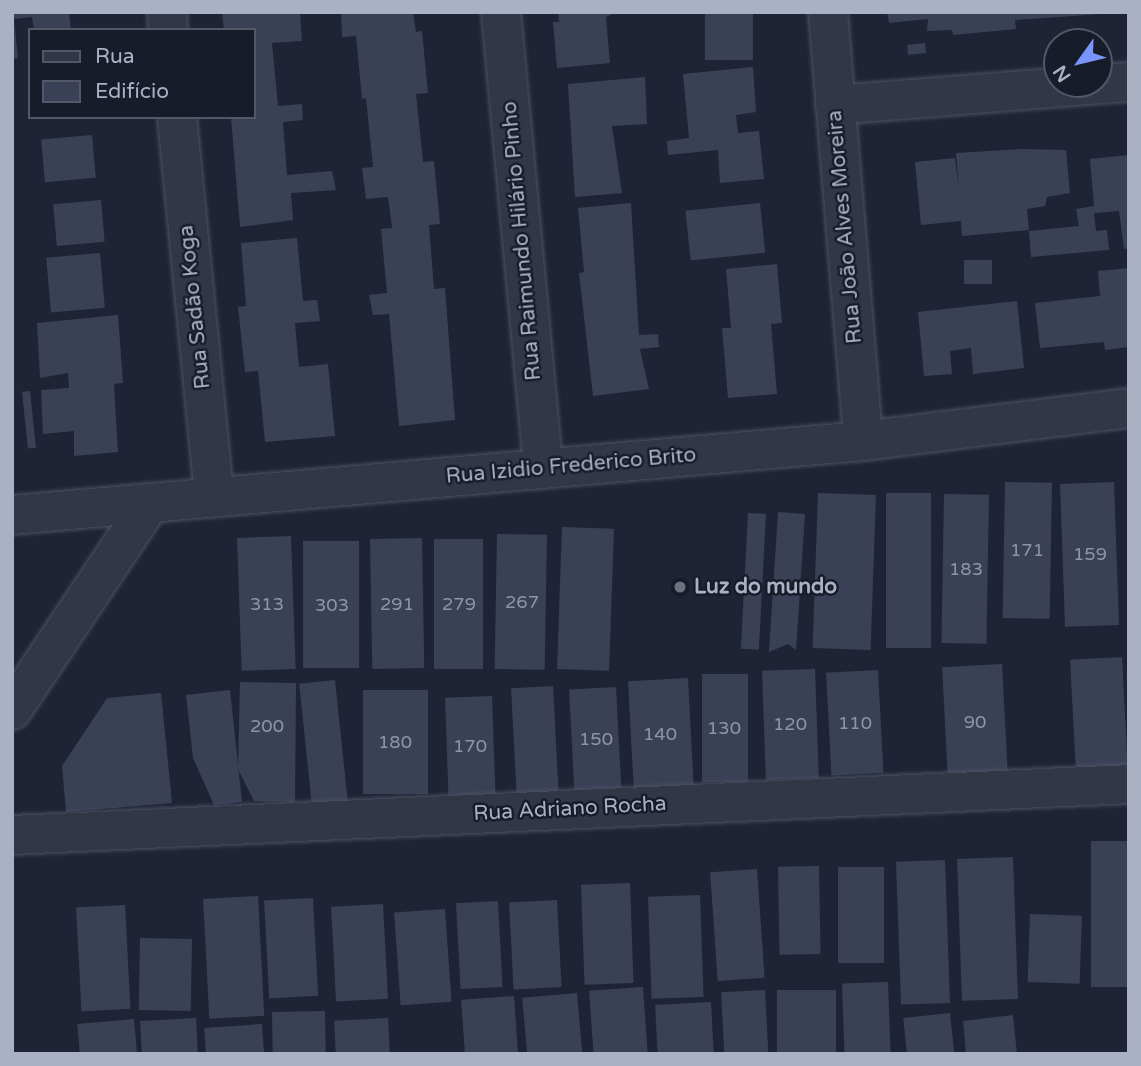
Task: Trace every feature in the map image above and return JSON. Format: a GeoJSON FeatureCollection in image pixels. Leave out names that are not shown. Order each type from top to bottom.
{"type":"FeatureCollection","features":[{"type":"Feature","properties":{"kind":"street","name":"Rua Raimundo Hilário Pinho"},"geometry":{"type":"LineString","coordinates":[[500,12],[543,469]]}},
{"type":"Feature","properties":{"kind":"street","name":"Rua João Alves Moreira"},"geometry":{"type":"LineString","coordinates":[[828,12],[863,441]]}},
{"type":"Feature","properties":{"kind":"street"},"geometry":{"type":"LineString","coordinates":[[835,105],[1129,82]]}},
{"type":"Feature","properties":{"kind":"street","name":"Rua Sadão Koga"},"geometry":{"type":"LineString","coordinates":[[177,119],[214,497]]}},
{"type":"Feature","properties":{"kind":"street","name":"Rua Izidio Frederico Brito"},"geometry":{"type":"LineString","coordinates":[[12,515],[863,441],[1129,408]]}},
{"type":"Feature","properties":{"kind":"street"},"geometry":{"type":"LineString","coordinates":[[12,710],[150,503]]}},
{"type":"Feature","properties":{"kind":"street","name":"Rua Adriano Rocha"},"geometry":{"type":"LineString","coordinates":[[12,835],[1129,784]]}},
{"type":"Feature","properties":{"kind":"building"},"geometry":{"type":"Polygon","coordinates":[[[12,12],[69,12],[71,28],[34,28],[32,17],[14,19],[18,58],[12,59],[12,12]]]}},
{"type":"Feature","properties":{"kind":"building"},"geometry":{"type":"Polygon","coordinates":[[[222,12],[300,12],[302,41],[272,43],[278,106],[302,104],[303,120],[283,122],[287,175],[332,171],[336,190],[291,193],[293,220],[240,227],[231,119],[256,119],[256,28],[224,28],[222,12]]]}},
{"type":"Feature","properties":{"kind":"building"},"geometry":{"type":"Polygon","coordinates":[[[341,12],[413,12],[416,32],[422,31],[428,93],[416,94],[423,162],[434,161],[440,224],[429,225],[434,289],[445,288],[455,420],[399,426],[389,314],[373,315],[369,295],[387,293],[381,229],[392,228],[388,197],[366,199],[362,168],[373,167],[366,98],[362,99],[356,36],[342,37],[341,12]]]}},
{"type":"Feature","properties":{"kind":"building"},"geometry":{"type":"Polygon","coordinates":[[[558,12],[617,12],[606,17],[610,63],[557,68],[553,22],[559,22],[558,12]]]}},
{"type":"Feature","properties":{"kind":"building"},"geometry":{"type":"Polygon","coordinates":[[[705,12],[753,12],[753,60],[705,60],[705,12]]]}},
{"type":"Feature","properties":{"kind":"building"},"geometry":{"type":"Polygon","coordinates":[[[887,12],[1102,14],[1015,20],[1016,29],[953,35],[952,30],[927,31],[928,19],[889,23],[887,12]]]}},
{"type":"Feature","properties":{"kind":"building"},"geometry":{"type":"Polygon","coordinates":[[[925,43],[926,53],[908,55],[907,45],[925,43]]]}},
{"type":"Feature","properties":{"kind":"building"},"geometry":{"type":"Polygon","coordinates":[[[753,67],[756,112],[736,115],[738,133],[759,131],[764,179],[720,183],[718,150],[668,155],[667,141],[689,138],[683,74],[753,67]]]}},
{"type":"Feature","properties":{"kind":"building"},"geometry":{"type":"Polygon","coordinates":[[[645,77],[647,124],[612,126],[622,193],[575,197],[568,84],[645,77]]]}},
{"type":"Feature","properties":{"kind":"building"},"geometry":{"type":"Polygon","coordinates":[[[92,135],[96,178],[45,182],[41,139],[92,135]]]}},
{"type":"Feature","properties":{"kind":"building"},"geometry":{"type":"Polygon","coordinates":[[[1022,149],[1066,150],[1070,193],[1047,197],[1045,206],[1027,209],[1029,230],[962,236],[961,221],[921,225],[915,162],[955,158],[959,189],[956,153],[1022,149]]]}},
{"type":"Feature","properties":{"kind":"building"},"geometry":{"type":"Polygon","coordinates":[[[1129,155],[1129,248],[1124,249],[1119,211],[1094,213],[1096,231],[1107,230],[1109,250],[1031,257],[1029,231],[1079,226],[1076,209],[1094,206],[1090,159],[1129,155]]]}},
{"type":"Feature","properties":{"kind":"building"},"geometry":{"type":"Polygon","coordinates":[[[101,200],[105,242],[57,246],[53,204],[101,200]]]}},
{"type":"Feature","properties":{"kind":"building"},"geometry":{"type":"Polygon","coordinates":[[[631,203],[639,335],[658,334],[659,347],[640,349],[649,389],[593,396],[579,273],[584,272],[578,208],[631,203]]]}},
{"type":"Feature","properties":{"kind":"building"},"geometry":{"type":"Polygon","coordinates":[[[760,203],[765,253],[691,261],[685,211],[760,203]]]}},
{"type":"Feature","properties":{"kind":"building"},"geometry":{"type":"Polygon","coordinates":[[[297,238],[303,301],[317,300],[320,321],[295,323],[299,367],[328,364],[335,436],[265,442],[258,371],[245,372],[238,307],[246,306],[241,243],[297,238]]]}},
{"type":"Feature","properties":{"kind":"building"},"geometry":{"type":"Polygon","coordinates":[[[100,253],[105,308],[51,312],[46,258],[100,253]]]}},
{"type":"Feature","properties":{"kind":"building"},"geometry":{"type":"Polygon","coordinates":[[[964,260],[992,260],[992,284],[964,284],[964,260]]]}},
{"type":"Feature","properties":{"kind":"building"},"geometry":{"type":"Polygon","coordinates":[[[777,264],[782,323],[771,324],[777,394],[728,398],[722,328],[731,328],[726,269],[777,264]]]}},
{"type":"Feature","properties":{"kind":"building"},"geometry":{"type":"Polygon","coordinates":[[[1129,268],[1129,347],[1105,350],[1104,342],[1040,348],[1035,303],[1100,296],[1098,271],[1129,268]]]}},
{"type":"Feature","properties":{"kind":"building"},"geometry":{"type":"Polygon","coordinates":[[[1017,301],[1024,368],[973,374],[971,348],[950,351],[952,374],[924,376],[918,312],[1017,301]]]}},
{"type":"Feature","properties":{"kind":"building"},"geometry":{"type":"Polygon","coordinates":[[[118,315],[123,383],[114,384],[118,452],[74,456],[74,431],[43,434],[41,390],[69,388],[68,373],[40,378],[37,323],[118,315]]]}},
{"type":"Feature","properties":{"kind":"building"},"geometry":{"type":"Polygon","coordinates":[[[30,391],[36,448],[28,449],[22,392],[30,391]]]}},
{"type":"Feature","properties":{"kind":"building"},"geometry":{"type":"Polygon","coordinates":[[[1005,482],[1052,483],[1050,619],[1003,618],[1005,482]]]}},
{"type":"Feature","properties":{"kind":"building"},"geometry":{"type":"Polygon","coordinates":[[[1114,482],[1119,625],[1065,627],[1060,484],[1114,482]]]}},
{"type":"Feature","properties":{"kind":"building"},"geometry":{"type":"Polygon","coordinates":[[[818,493],[876,495],[871,650],[813,648],[818,493]]]}},
{"type":"Feature","properties":{"kind":"building"},"geometry":{"type":"Polygon","coordinates":[[[886,493],[931,493],[931,648],[886,648],[886,493]]]}},
{"type":"Feature","properties":{"kind":"building"},"geometry":{"type":"Polygon","coordinates":[[[944,494],[989,495],[986,644],[941,643],[944,494]]]}},
{"type":"Feature","properties":{"kind":"building"},"geometry":{"type":"Polygon","coordinates":[[[778,512],[805,514],[796,650],[788,644],[769,652],[778,512]]]}},
{"type":"Feature","properties":{"kind":"building"},"geometry":{"type":"Polygon","coordinates":[[[748,513],[766,514],[759,650],[741,649],[748,513]]]}},
{"type":"Feature","properties":{"kind":"building"},"geometry":{"type":"Polygon","coordinates":[[[562,527],[614,529],[609,671],[557,669],[562,527]]]}},
{"type":"Feature","properties":{"kind":"building"},"geometry":{"type":"Polygon","coordinates":[[[497,534],[547,535],[545,670],[495,669],[497,534]]]}},
{"type":"Feature","properties":{"kind":"building"},"geometry":{"type":"Polygon","coordinates":[[[291,536],[296,669],[242,671],[237,538],[291,536]]]}},
{"type":"Feature","properties":{"kind":"building"},"geometry":{"type":"Polygon","coordinates":[[[422,538],[424,668],[372,669],[370,539],[422,538]]]}},
{"type":"Feature","properties":{"kind":"building"},"geometry":{"type":"Polygon","coordinates":[[[434,539],[483,539],[483,669],[434,669],[434,539]]]}},
{"type":"Feature","properties":{"kind":"building"},"geometry":{"type":"Polygon","coordinates":[[[303,541],[359,541],[359,668],[303,668],[303,541]]]}},
{"type":"Feature","properties":{"kind":"building"},"geometry":{"type":"Polygon","coordinates":[[[1122,657],[1128,772],[1076,775],[1070,660],[1122,657]]]}},
{"type":"Feature","properties":{"kind":"building"},"geometry":{"type":"Polygon","coordinates":[[[1002,664],[1008,778],[948,781],[942,667],[1002,664]]]}},
{"type":"Feature","properties":{"kind":"building"},"geometry":{"type":"Polygon","coordinates":[[[815,669],[819,778],[766,780],[762,671],[815,669]]]}},
{"type":"Feature","properties":{"kind":"building"},"geometry":{"type":"Polygon","coordinates":[[[878,670],[883,773],[831,776],[826,673],[878,670]]]}},
{"type":"Feature","properties":{"kind":"building"},"geometry":{"type":"Polygon","coordinates":[[[702,674],[748,674],[748,782],[702,782],[702,674]]]}},
{"type":"Feature","properties":{"kind":"building"},"geometry":{"type":"Polygon","coordinates":[[[688,678],[694,788],[634,791],[628,681],[688,678]]]}},
{"type":"Feature","properties":{"kind":"building"},"geometry":{"type":"Polygon","coordinates":[[[335,680],[348,801],[312,805],[299,684],[335,680]]]}},
{"type":"Feature","properties":{"kind":"building"},"geometry":{"type":"Polygon","coordinates":[[[240,682],[296,683],[295,802],[254,801],[238,769],[240,682]]]}},
{"type":"Feature","properties":{"kind":"building"},"geometry":{"type":"Polygon","coordinates":[[[553,686],[559,793],[517,795],[511,688],[553,686]]]}},
{"type":"Feature","properties":{"kind":"building"},"geometry":{"type":"Polygon","coordinates":[[[616,687],[621,788],[574,790],[569,689],[616,687]]]}},
{"type":"Feature","properties":{"kind":"building"},"geometry":{"type":"Polygon","coordinates":[[[230,690],[242,802],[214,805],[193,758],[186,695],[230,690]]]}},
{"type":"Feature","properties":{"kind":"building"},"geometry":{"type":"Polygon","coordinates":[[[363,690],[428,690],[428,794],[363,794],[363,690]]]}},
{"type":"Feature","properties":{"kind":"building"},"geometry":{"type":"Polygon","coordinates":[[[161,693],[172,803],[66,812],[62,766],[107,698],[161,693]]]}},
{"type":"Feature","properties":{"kind":"building"},"geometry":{"type":"Polygon","coordinates":[[[492,696],[495,794],[448,796],[445,698],[492,696]]]}},
{"type":"Feature","properties":{"kind":"building"},"geometry":{"type":"Polygon","coordinates":[[[1091,841],[1129,841],[1129,987],[1091,987],[1091,841]]]}},
{"type":"Feature","properties":{"kind":"building"},"geometry":{"type":"Polygon","coordinates":[[[1013,857],[1018,999],[962,1001],[957,859],[1013,857]]]}},
{"type":"Feature","properties":{"kind":"building"},"geometry":{"type":"Polygon","coordinates":[[[945,860],[950,1003],[901,1005],[896,862],[945,860]]]}},
{"type":"Feature","properties":{"kind":"building"},"geometry":{"type":"Polygon","coordinates":[[[819,866],[821,954],[780,955],[778,867],[819,866]]]}},
{"type":"Feature","properties":{"kind":"building"},"geometry":{"type":"Polygon","coordinates":[[[838,867],[884,867],[884,963],[838,963],[838,867]]]}},
{"type":"Feature","properties":{"kind":"building"},"geometry":{"type":"Polygon","coordinates":[[[757,869],[765,978],[718,981],[710,872],[757,869]]]}},
{"type":"Feature","properties":{"kind":"building"},"geometry":{"type":"Polygon","coordinates":[[[630,883],[633,983],[585,985],[581,885],[630,883]]]}},
{"type":"Feature","properties":{"kind":"building"},"geometry":{"type":"Polygon","coordinates":[[[700,895],[704,997],[652,999],[648,897],[700,895]]]}},
{"type":"Feature","properties":{"kind":"building"},"geometry":{"type":"Polygon","coordinates":[[[258,896],[264,1016],[209,1019],[203,899],[258,896]]]}},
{"type":"Feature","properties":{"kind":"building"},"geometry":{"type":"Polygon","coordinates":[[[313,898],[318,996],[269,998],[264,901],[313,898]]]}},
{"type":"Feature","properties":{"kind":"building"},"geometry":{"type":"Polygon","coordinates":[[[557,900],[562,987],[514,989],[509,903],[557,900]]]}},
{"type":"Feature","properties":{"kind":"building"},"geometry":{"type":"Polygon","coordinates":[[[498,901],[503,987],[461,989],[456,903],[498,901]]]}},
{"type":"Feature","properties":{"kind":"building"},"geometry":{"type":"Polygon","coordinates":[[[383,904],[388,999],[336,1002],[331,907],[383,904]]]}},
{"type":"Feature","properties":{"kind":"building"},"geometry":{"type":"Polygon","coordinates":[[[125,905],[130,1009],[82,1011],[76,908],[125,905]]]}},
{"type":"Feature","properties":{"kind":"building"},"geometry":{"type":"Polygon","coordinates":[[[445,909],[451,1002],[401,1005],[394,913],[445,909]]]}},
{"type":"Feature","properties":{"kind":"building"},"geometry":{"type":"Polygon","coordinates":[[[1030,914],[1082,916],[1080,984],[1028,982],[1030,914]]]}},
{"type":"Feature","properties":{"kind":"building"},"geometry":{"type":"Polygon","coordinates":[[[140,938],[192,939],[191,1011],[139,1010],[140,938]]]}},
{"type":"Feature","properties":{"kind":"building"},"geometry":{"type":"Polygon","coordinates":[[[888,982],[891,1054],[844,1054],[842,984],[888,982]]]}},
{"type":"Feature","properties":{"kind":"building"},"geometry":{"type":"Polygon","coordinates":[[[643,987],[648,1054],[594,1054],[589,991],[643,987]]]}},
{"type":"Feature","properties":{"kind":"building"},"geometry":{"type":"Polygon","coordinates":[[[765,990],[768,1054],[724,1054],[721,992],[765,990]]]}},
{"type":"Feature","properties":{"kind":"building"},"geometry":{"type":"Polygon","coordinates":[[[777,990],[836,990],[836,1054],[777,1054],[777,990]]]}},
{"type":"Feature","properties":{"kind":"building"},"geometry":{"type":"Polygon","coordinates":[[[577,993],[582,1054],[527,1054],[522,998],[577,993]]]}},
{"type":"Feature","properties":{"kind":"building"},"geometry":{"type":"Polygon","coordinates":[[[514,996],[518,1054],[465,1054],[461,1000],[514,996]]]}},
{"type":"Feature","properties":{"kind":"building"},"geometry":{"type":"Polygon","coordinates":[[[711,1002],[714,1054],[658,1054],[655,1005],[711,1002]]]}},
{"type":"Feature","properties":{"kind":"building"},"geometry":{"type":"Polygon","coordinates":[[[325,1011],[326,1054],[273,1054],[272,1012],[325,1011]]]}},
{"type":"Feature","properties":{"kind":"building"},"geometry":{"type":"Polygon","coordinates":[[[950,1013],[954,1054],[907,1054],[903,1018],[950,1013]]]}},
{"type":"Feature","properties":{"kind":"building"},"geometry":{"type":"Polygon","coordinates":[[[1013,1015],[1017,1054],[966,1054],[963,1021],[1013,1015]]]}},
{"type":"Feature","properties":{"kind":"building"},"geometry":{"type":"Polygon","coordinates":[[[196,1018],[198,1054],[142,1054],[140,1021],[196,1018]]]}},
{"type":"Feature","properties":{"kind":"building"},"geometry":{"type":"Polygon","coordinates":[[[388,1018],[390,1054],[336,1054],[334,1021],[388,1018]]]}},
{"type":"Feature","properties":{"kind":"building"},"geometry":{"type":"Polygon","coordinates":[[[134,1019],[137,1054],[80,1054],[77,1024],[134,1019]]]}},
{"type":"Feature","properties":{"kind":"building"},"geometry":{"type":"Polygon","coordinates":[[[262,1024],[264,1054],[206,1054],[204,1028],[262,1024]]]}},
{"type":"Feature","properties":{"kind":"place","name":"Luz do mundo"},"geometry":{"type":"Point","coordinates":[680,587]}}]}
